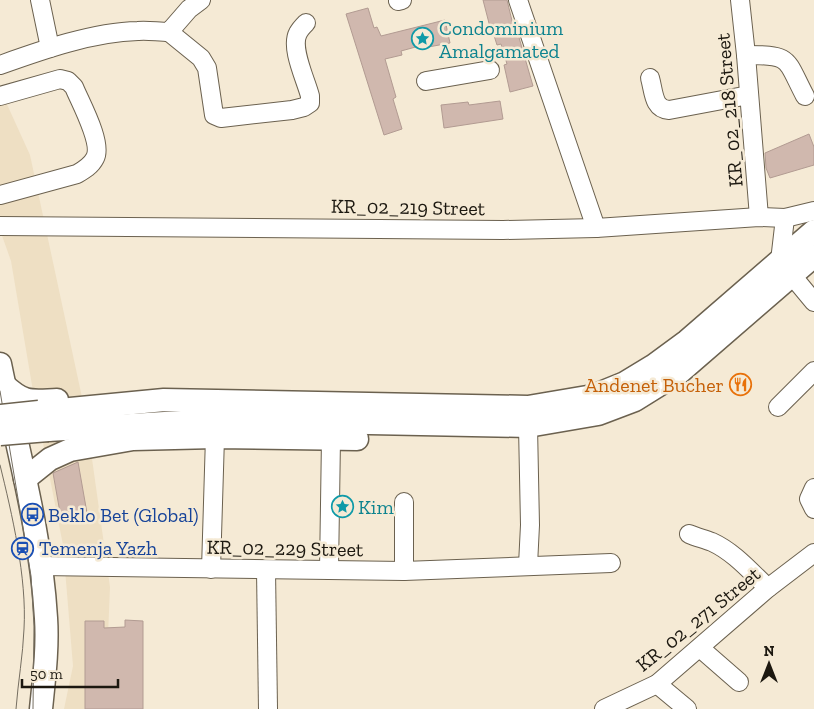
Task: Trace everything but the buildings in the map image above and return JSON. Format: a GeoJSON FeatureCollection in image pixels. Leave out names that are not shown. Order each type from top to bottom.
{"type":"FeatureCollection","features":[{"type":"Feature","properties":{"kind":"main road"},"geometry":{"type":"LineString","coordinates":[[0,416],[44,421],[215,420],[528,426],[598,414],[635,400],[680,372],[786,268],[814,231]]}},
{"type":"Feature","properties":{"kind":"main road"},"geometry":{"type":"LineString","coordinates":[[0,434],[44,421],[164,400],[528,407],[593,396],[625,383],[653,366],[786,268],[814,256]]}},
{"type":"Feature","properties":{"kind":"main road"},"geometry":{"type":"LineString","coordinates":[[2,374],[18,397],[27,401],[59,400],[186,388],[439,393],[461,395],[480,401],[490,407]]}},
{"type":"Feature","properties":{"kind":"main road"},"geometry":{"type":"LineString","coordinates":[[2,374],[25,479],[41,566],[46,619],[45,671],[41,709]]}},
{"type":"Feature","properties":{"kind":"main road"},"geometry":{"type":"LineString","coordinates":[[25,479],[50,459],[70,450],[149,438],[425,440],[460,433],[473,426]]}},
{"type":"Feature","properties":{"kind":"street"},"geometry":{"type":"LineString","coordinates":[[40,0],[50,48]]}},
{"type":"Feature","properties":{"kind":"street"},"geometry":{"type":"LineString","coordinates":[[518,0],[596,228]]}},
{"type":"Feature","properties":{"kind":"street","name":"KR_02_218 Street"},"geometry":{"type":"LineString","coordinates":[[740,0],[759,217]]}},
{"type":"Feature","properties":{"kind":"street"},"geometry":{"type":"LineString","coordinates":[[169,32],[191,3]]}},
{"type":"Feature","properties":{"kind":"street"},"geometry":{"type":"LineString","coordinates":[[0,64],[50,48],[110,34],[138,31],[169,32],[201,58],[207,68],[214,115],[221,118],[292,110],[304,107],[310,103],[310,96],[296,52],[298,34],[306,23]]}},
{"type":"Feature","properties":{"kind":"street"},"geometry":{"type":"LineString","coordinates":[[746,55],[772,56],[785,60],[793,70],[804,96]]}},
{"type":"Feature","properties":{"kind":"street"},"geometry":{"type":"LineString","coordinates":[[426,81],[490,70]]}},
{"type":"Feature","properties":{"kind":"street"},"geometry":{"type":"LineString","coordinates":[[650,78],[658,106],[662,110],[749,95]]}},
{"type":"Feature","properties":{"kind":"street"},"geometry":{"type":"LineString","coordinates":[[0,96],[60,79],[68,81],[74,87],[96,140],[97,151],[95,158],[88,167],[77,174],[0,195]]}},
{"type":"Feature","properties":{"kind":"street","name":"KR_02_219 Street"},"geometry":{"type":"LineString","coordinates":[[0,226],[503,230],[596,228],[759,217],[785,218],[814,211]]}},
{"type":"Feature","properties":{"kind":"street"},"geometry":{"type":"LineString","coordinates":[[785,218],[786,268],[814,302]]}},
{"type":"Feature","properties":{"kind":"street"},"geometry":{"type":"LineString","coordinates":[[778,406],[814,371]]}},
{"type":"Feature","properties":{"kind":"street"},"geometry":{"type":"LineString","coordinates":[[528,426],[530,525],[528,565]]}},
{"type":"Feature","properties":{"kind":"street"},"geometry":{"type":"LineString","coordinates":[[211,569],[215,437]]}},
{"type":"Feature","properties":{"kind":"street"},"geometry":{"type":"LineString","coordinates":[[329,570],[331,439]]}},
{"type":"Feature","properties":{"kind":"street"},"geometry":{"type":"LineString","coordinates":[[814,488],[809,499],[814,509]]}},
{"type":"Feature","properties":{"kind":"street"},"geometry":{"type":"LineString","coordinates":[[404,502],[404,571]]}},
{"type":"Feature","properties":{"kind":"street"},"geometry":{"type":"LineString","coordinates":[[689,534],[723,549],[736,558],[768,588]]}},
{"type":"Feature","properties":{"kind":"street","name":"KR_02_271 Street"},"geometry":{"type":"LineString","coordinates":[[604,709],[657,684],[768,588],[814,553]]}},
{"type":"Feature","properties":{"kind":"street","name":"KR_02_229 Street"},"geometry":{"type":"LineString","coordinates":[[41,566],[404,571],[612,563]]}},
{"type":"Feature","properties":{"kind":"street"},"geometry":{"type":"LineString","coordinates":[[266,570],[268,709]]}},
{"type":"Feature","properties":{"kind":"street"},"geometry":{"type":"LineString","coordinates":[[700,648],[739,682]]}},
{"type":"Feature","properties":{"kind":"street"},"geometry":{"type":"LineString","coordinates":[[657,684],[687,709]]}},
{"type":"Feature","properties":{"kind":"shaded area"},"geometry":{"type":"Polygon","coordinates":[[[0,89],[30,155],[86,416],[110,587],[105,709],[64,709],[73,666],[63,545],[34,397],[11,261],[0,230],[0,89]]]}},
{"type":"Feature","properties":{"kind":"tram line"},"geometry":{"type":"LineString","coordinates":[[0,391],[31,576],[34,626],[33,709]]}},
{"type":"Feature","properties":{"kind":"tram line"},"geometry":{"type":"LineString","coordinates":[[0,465],[14,525],[23,589],[23,639],[16,709]]}},
{"type":"Feature","properties":{"kind":"place","name":"Condominium Amalgamated"},"geometry":{"type":"Point","coordinates":[423,39]}},
{"type":"Feature","properties":{"kind":"place","name":"Andenet Bucher"},"geometry":{"type":"Point","coordinates":[740,385]}},
{"type":"Feature","properties":{"kind":"place","name":"Kim"},"geometry":{"type":"Point","coordinates":[342,507]}},
{"type":"Feature","properties":{"kind":"place","name":"Beklo Bet (Global)"},"geometry":{"type":"Point","coordinates":[32,515]}},
{"type":"Feature","properties":{"kind":"place","name":"Temenja Yazh"},"geometry":{"type":"Point","coordinates":[23,548]}}]}
